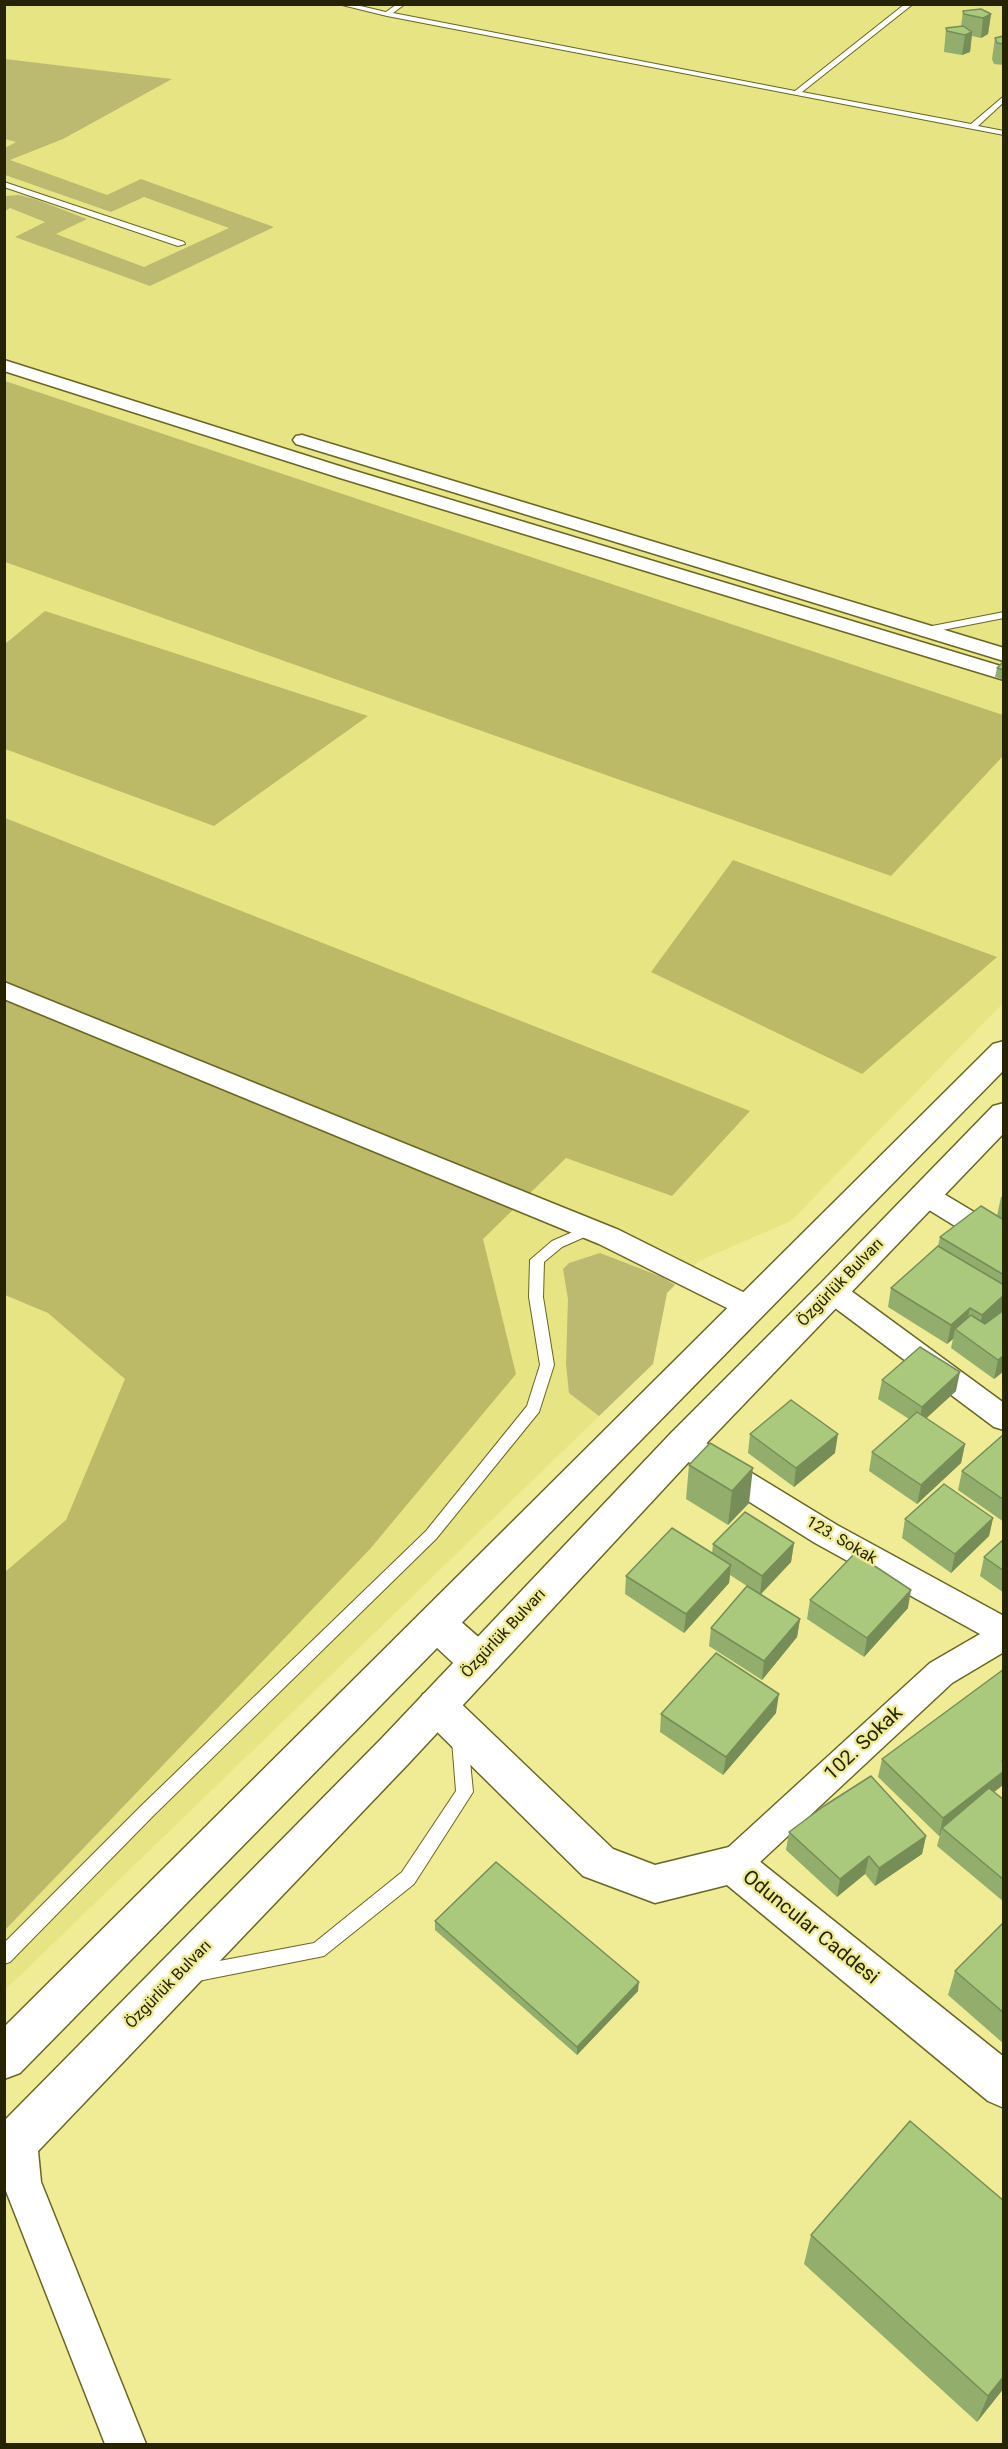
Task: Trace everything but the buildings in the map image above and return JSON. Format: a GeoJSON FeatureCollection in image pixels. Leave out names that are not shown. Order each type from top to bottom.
{"type":"FeatureCollection","features":[{"type":"Feature","properties":{"kind":"main road"},"geometry":{"type":"LineString","coordinates":[[4,2058],[1004,1051]]}},
{"type":"Feature","properties":{"kind":"main road","name":"Özgürlük Bulvarı"},"geometry":{"type":"LineString","coordinates":[[11,2148],[177,1977],[448,1716],[478,1661],[685,1442],[1001,1119]]}},
{"type":"Feature","properties":{"kind":"main road"},"geometry":{"type":"LineString","coordinates":[[436,1623],[478,1661]]}},
{"type":"Feature","properties":{"kind":"main road","name":"Oduncular Caddesi"},"geometry":{"type":"LineString","coordinates":[[448,1716],[598,1863],[655,1884],[733,1865],[1004,2085]]}},
{"type":"Feature","properties":{"kind":"street"},"geometry":{"type":"LineString","coordinates":[[4,350],[1004,655]]}},
{"type":"Feature","properties":{"kind":"street"},"geometry":{"type":"LineString","coordinates":[[4,365],[346,474],[1004,674]]}},
{"type":"Feature","properties":{"kind":"street"},"geometry":{"type":"LineString","coordinates":[[4,990],[591,1230],[749,1307]]}},
{"type":"Feature","properties":{"kind":"street"},"geometry":{"type":"LineString","coordinates":[[925,1195],[1004,1243]]}},
{"type":"Feature","properties":{"kind":"street"},"geometry":{"type":"LineString","coordinates":[[833,1292],[1004,1419]]}},
{"type":"Feature","properties":{"kind":"street","name":"123. Sokak"},"geometry":{"type":"LineString","coordinates":[[685,1442],[708,1461],[826,1534],[1004,1632]]}},
{"type":"Feature","properties":{"kind":"street","name":"102. Sokak"},"geometry":{"type":"LineString","coordinates":[[733,1865],[941,1673],[1004,1636]]}},
{"type":"Feature","properties":{"kind":"street"},"geometry":{"type":"LineString","coordinates":[[11,2148],[22,2182],[126,2445]]}},
{"type":"Feature","properties":{"kind":"lane"},"geometry":{"type":"LineString","coordinates":[[341,4],[1004,133]]}},
{"type":"Feature","properties":{"kind":"lane"},"geometry":{"type":"LineString","coordinates":[[387,14],[402,4]]}},
{"type":"Feature","properties":{"kind":"lane"},"geometry":{"type":"LineString","coordinates":[[796,93],[909,4]]}},
{"type":"Feature","properties":{"kind":"lane"},"geometry":{"type":"LineString","coordinates":[[972,127],[1004,98]]}},
{"type":"Feature","properties":{"kind":"lane"},"geometry":{"type":"LineString","coordinates":[[5,184],[180,244]]}},
{"type":"Feature","properties":{"kind":"lane"},"geometry":{"type":"LineString","coordinates":[[927,630],[1004,615]]}},
{"type":"Feature","properties":{"kind":"lane"},"geometry":{"type":"LineString","coordinates":[[4,1956],[147,1811],[431,1534],[527,1418],[534,1408],[547,1365],[536,1297],[537,1260],[557,1245],[591,1230]]}},
{"type":"Feature","properties":{"kind":"lane"},"geometry":{"type":"LineString","coordinates":[[177,1977],[318,1950],[408,1878],[465,1792],[448,1716]]}},
{"type":"Feature","properties":{"kind":"shaded area"},"geometry":{"type":"Polygon","coordinates":[[[5,5],[1003,5],[1003,1003],[791,1221],[699,1261],[667,1293],[653,1364],[5,1990],[5,5]]]}},
{"type":"Feature","properties":{"kind":"shaded area"},"geometry":{"type":"Polygon","coordinates":[[[5,59],[172,79],[63,139],[10,160],[107,195],[141,179],[274,227],[150,286],[15,237],[45,222],[10,208],[5,211],[5,196],[19,195],[35,199],[87,219],[56,234],[144,267],[229,228],[144,197],[111,212],[5,175],[5,148],[16,142],[5,139],[5,59]]]}},
{"type":"Feature","properties":{"kind":"shaded area"},"geometry":{"type":"Polygon","coordinates":[[[5,381],[1003,715],[1003,756],[891,876],[5,562],[5,381]]]}},
{"type":"Feature","properties":{"kind":"shaded area"},"geometry":{"type":"Polygon","coordinates":[[[45,611],[368,716],[214,826],[5,749],[5,644],[45,611]]]}},
{"type":"Feature","properties":{"kind":"shaded area"},"geometry":{"type":"Polygon","coordinates":[[[5,818],[750,1111],[672,1196],[566,1158],[483,1239],[516,1374],[370,1549],[5,1930],[5,1572],[66,1520],[125,1379],[48,1313],[5,1295],[5,818]]]}},
{"type":"Feature","properties":{"kind":"shaded area"},"geometry":{"type":"Polygon","coordinates":[[[733,860],[997,957],[862,1074],[651,972],[733,860]]]}},
{"type":"Feature","properties":{"kind":"shaded area"},"geometry":{"type":"Polygon","coordinates":[[[600,1253],[662,1277],[675,1285],[667,1293],[653,1364],[599,1416],[569,1393],[566,1364],[568,1299],[563,1269],[569,1263],[600,1253]]]}}]}
